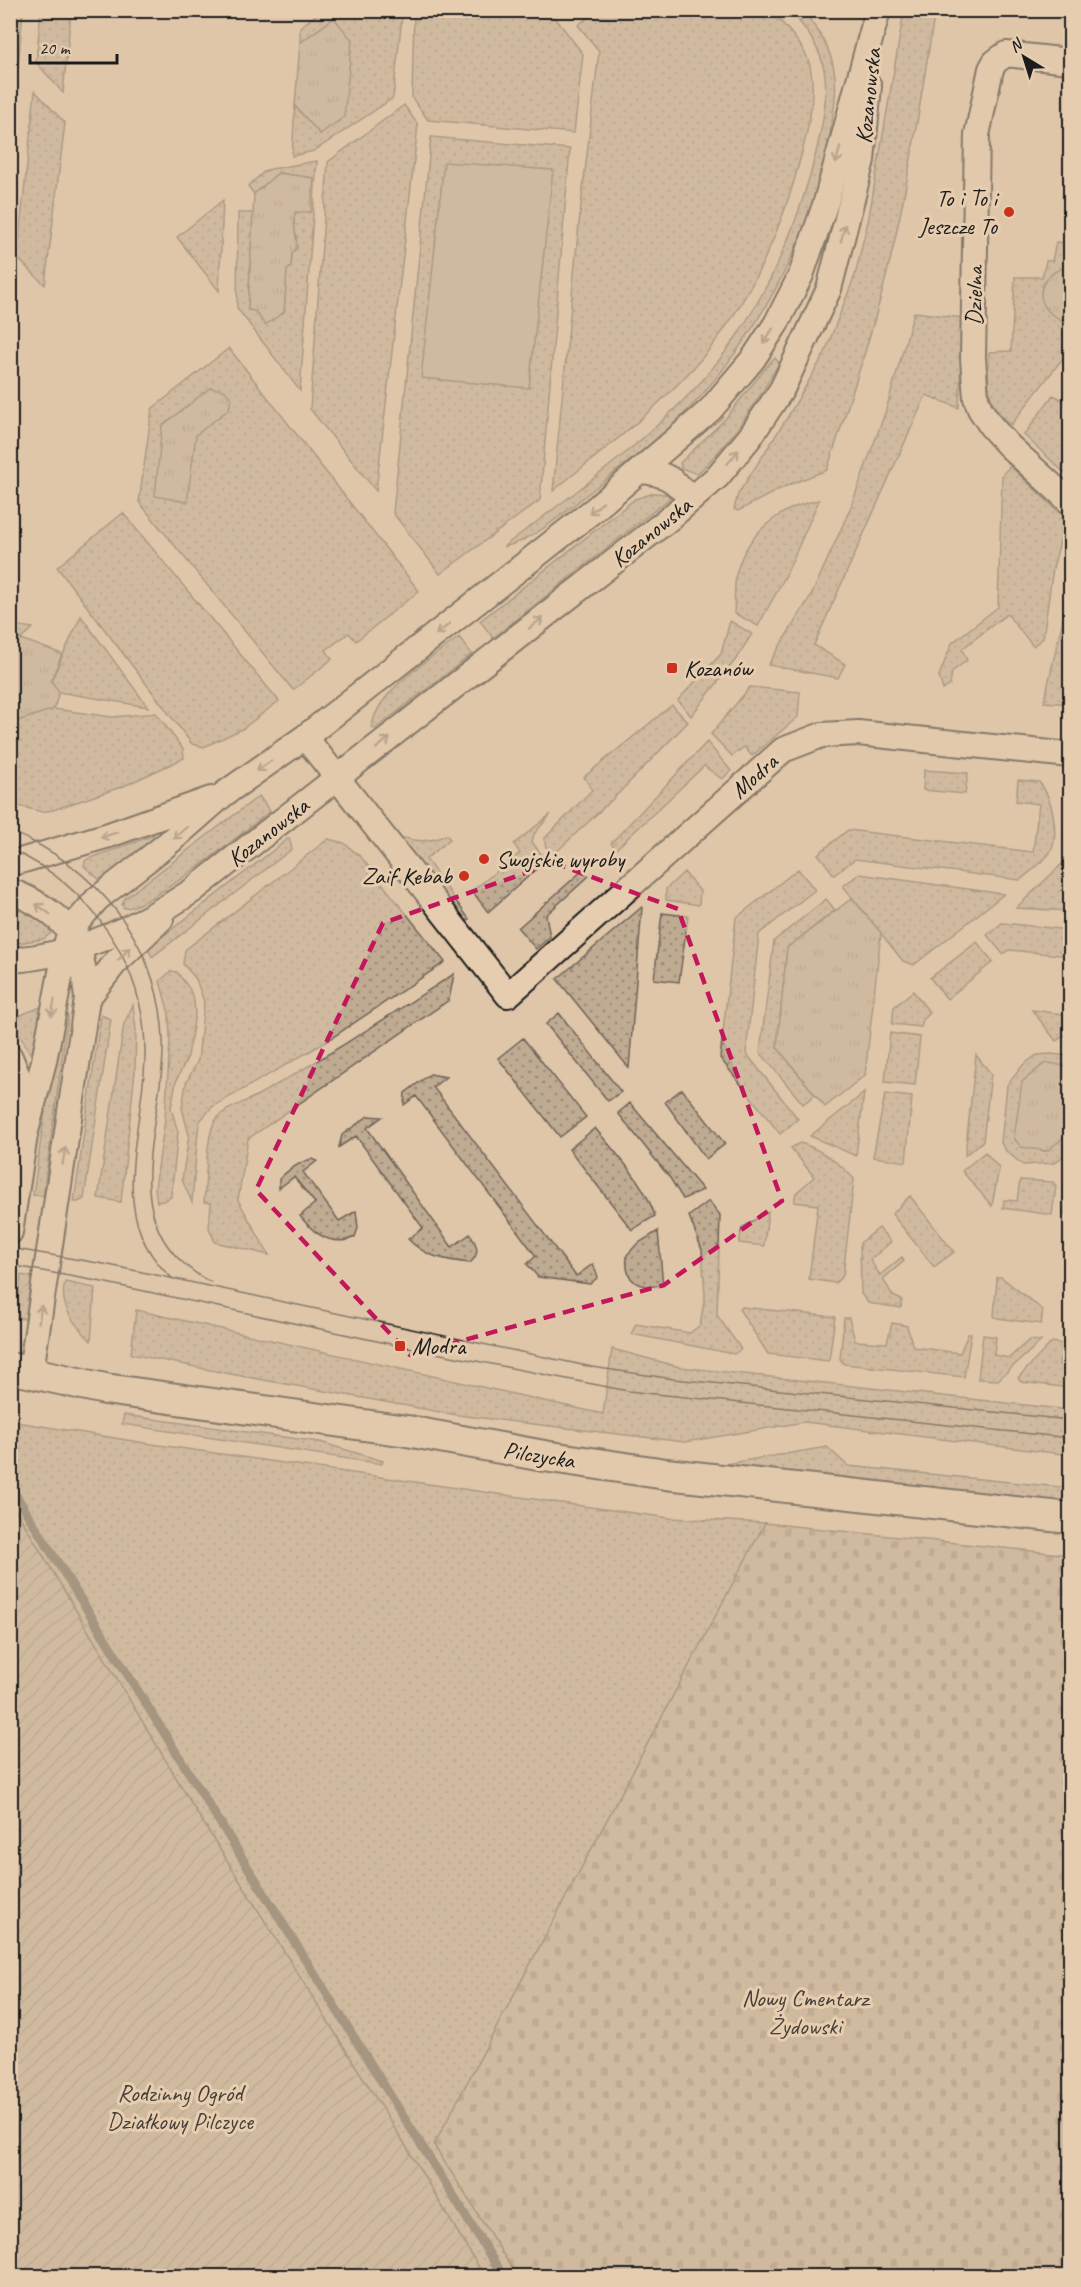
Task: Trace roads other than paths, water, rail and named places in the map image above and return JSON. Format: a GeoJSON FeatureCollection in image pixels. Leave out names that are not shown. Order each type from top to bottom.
{"type":"FeatureCollection","features":[{"type":"Feature","properties":{"kind":"street","name":"Kozanowska"},"geometry":{"type":"LineString","coordinates":[[10,1232],[25,1135],[44,1060],[64,946],[79,920],[97,899],[166,845],[224,794],[305,737],[641,471],[710,410],[753,359],[781,314],[801,275],[812,248],[872,13]]}},
{"type":"Feature","properties":{"kind":"street","name":"Kozanowska"},"geometry":{"type":"LineString","coordinates":[[64,946],[135,924],[168,907],[192,891],[692,499],[724,469],[782,389],[829,289],[862,160],[872,13]]}},
{"type":"Feature","properties":{"kind":"street","name":"Dzielna"},"geometry":{"type":"LineString","coordinates":[[1071,61],[1006,54],[995,62],[989,74],[977,135],[973,358],[976,398],[991,426],[1008,445],[1071,502]]}},
{"type":"Feature","properties":{"kind":"street"},"geometry":{"type":"LineString","coordinates":[[641,471],[658,472],[673,479],[692,499]]}},
{"type":"Feature","properties":{"kind":"street","name":"Modra"},"geometry":{"type":"LineString","coordinates":[[337,779],[508,995],[783,750],[822,735],[858,733],[1071,755]]}},
{"type":"Feature","properties":{"kind":"street"},"geometry":{"type":"LineString","coordinates":[[305,737],[337,779]]}},
{"type":"Feature","properties":{"kind":"street","name":"Kozanowska"},"geometry":{"type":"LineString","coordinates":[[10,864],[109,836],[224,794]]}},
{"type":"Feature","properties":{"kind":"street"},"geometry":{"type":"LineString","coordinates":[[10,891],[48,912],[64,946],[83,966],[87,999],[21,1370]]}},
{"type":"Feature","properties":{"kind":"street","name":"Kozanowska"},"geometry":{"type":"LineString","coordinates":[[87,999],[122,956],[192,891]]}},
{"type":"Feature","properties":{"kind":"street"},"geometry":{"type":"LineString","coordinates":[[10,960],[64,946]]}},
{"type":"Feature","properties":{"kind":"street"},"geometry":{"type":"LineString","coordinates":[[10,1058],[21,1084],[25,1110],[25,1135]]}},
{"type":"Feature","properties":{"kind":"street","name":"Pilczycka"},"geometry":{"type":"LineString","coordinates":[[21,1370],[105,1389],[407,1431],[544,1456],[666,1474],[1071,1518]]}},
{"type":"Feature","properties":{"kind":"waterway"},"geometry":{"type":"LineString","coordinates":[[10,1486],[503,2276]]}},
{"type":"Feature","properties":{"kind":"tram line"},"geometry":{"type":"LineString","coordinates":[[10,831],[41,846],[70,865],[96,887],[118,912],[136,940],[150,971],[159,1004],[163,1039],[162,1067],[150,1156],[149,1185],[152,1212],[163,1238],[181,1261],[199,1276],[211,1282]]}},
{"type":"Feature","properties":{"kind":"tram line"},"geometry":{"type":"LineString","coordinates":[[10,849],[39,865],[65,884],[89,907],[108,932],[124,960],[136,990],[143,1022],[145,1055],[132,1173],[133,1202],[139,1229],[152,1255],[173,1279]]}},
{"type":"Feature","properties":{"kind":"tram line"},"geometry":{"type":"LineString","coordinates":[[10,1248],[104,1264],[592,1367],[674,1379],[1070,1420]]}},
{"type":"Feature","properties":{"kind":"tram line"},"geometry":{"type":"LineString","coordinates":[[10,1265],[628,1391],[1070,1438]]}},
{"type":"Feature","properties":{"kind":"place","name":"To i To i Jeszcze To"},"geometry":{"type":"Point","coordinates":[1009,212]}},
{"type":"Feature","properties":{"kind":"place","name":"Kozanów"},"geometry":{"type":"Point","coordinates":[672,668]}},
{"type":"Feature","properties":{"kind":"place","name":"Swojskie wyroby"},"geometry":{"type":"Point","coordinates":[484,859]}},
{"type":"Feature","properties":{"kind":"place","name":"Zaif Kebab"},"geometry":{"type":"Point","coordinates":[464,876]}},
{"type":"Feature","properties":{"kind":"place","name":"Modra"},"geometry":{"type":"Point","coordinates":[400,1346]}},
{"type":"Feature","properties":{"kind":"park label","name":"Nowy Cmentarz Żydowski"},"geometry":{"type":"Point","coordinates":[805,2012]}},
{"type":"Feature","properties":{"kind":"park label","name":"Rodzinny Ogród Działkowy Pilczyce"},"geometry":{"type":"Point","coordinates":[180,2107]}}]}
